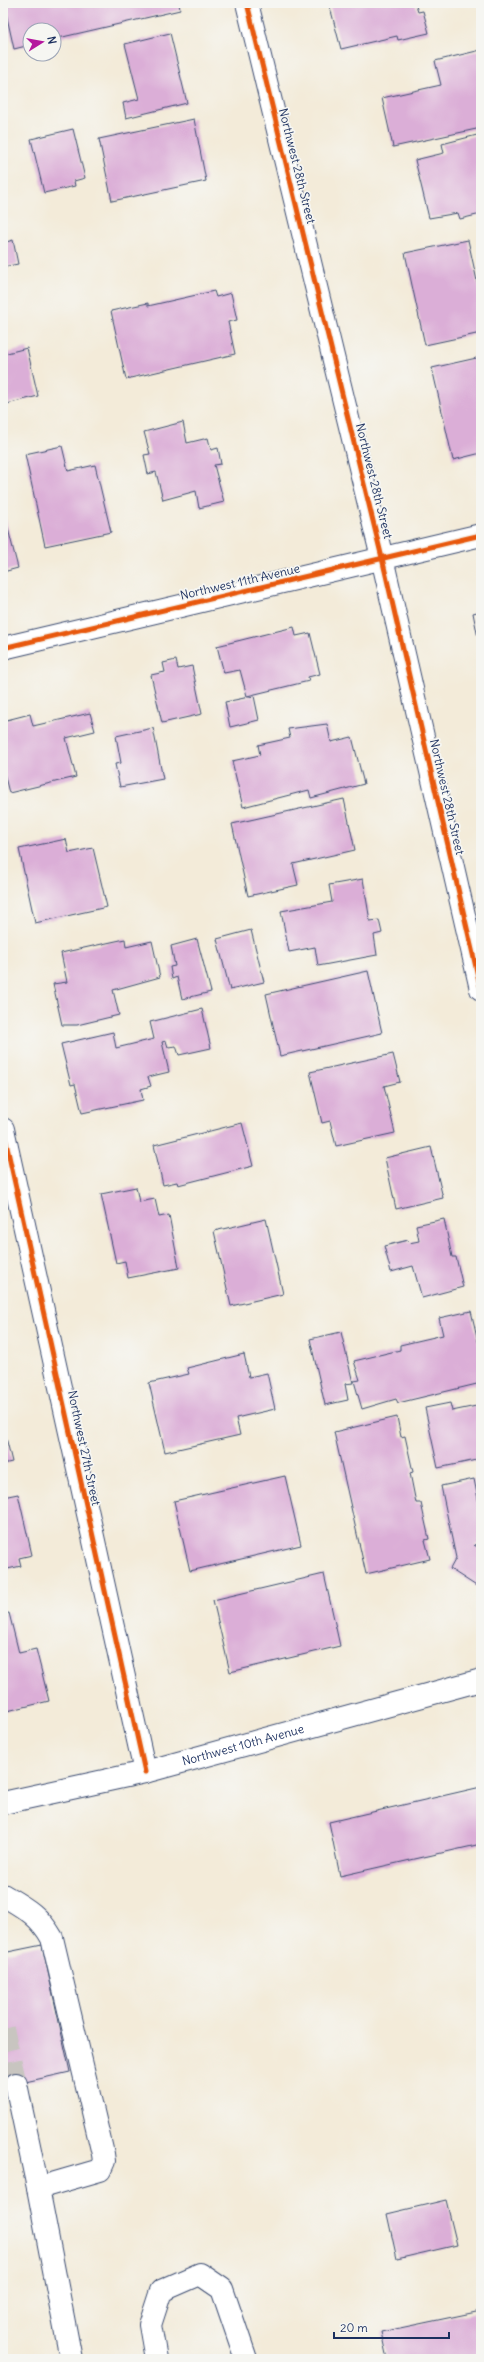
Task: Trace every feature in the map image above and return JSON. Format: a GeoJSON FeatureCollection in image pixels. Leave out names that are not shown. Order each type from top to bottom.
{"type":"FeatureCollection","features":[{"type":"Feature","properties":{"kind":"street","name":"Northwest 28th Street"},"geometry":{"type":"LineString","coordinates":[[247,3],[382,558],[481,989]]}},
{"type":"Feature","properties":{"kind":"street","name":"Northwest 11th Avenue"},"geometry":{"type":"LineString","coordinates":[[3,648],[481,535]]}},
{"type":"Feature","properties":{"kind":"street","name":"Northwest 27th Street"},"geometry":{"type":"LineString","coordinates":[[3,1129],[145,1772]]}},
{"type":"Feature","properties":{"kind":"street","name":"Northwest 10th Avenue"},"geometry":{"type":"LineString","coordinates":[[3,1803],[145,1772],[481,1680]]}},
{"type":"Feature","properties":{"kind":"street"},"geometry":{"type":"LineString","coordinates":[[3,1895],[33,1913],[44,1923],[52,1938],[104,2160],[100,2170],[38,2188]]}},
{"type":"Feature","properties":{"kind":"street"},"geometry":{"type":"LineString","coordinates":[[16,2084],[71,2359]]}},
{"type":"Feature","properties":{"kind":"street"},"geometry":{"type":"LineString","coordinates":[[156,2359],[150,2326],[161,2291],[200,2274],[222,2289],[246,2359]]}},
{"type":"Feature","properties":{"kind":"building"},"geometry":{"type":"Polygon","coordinates":[[[179,3],[180,10],[62,37],[62,22],[22,22],[22,47],[14,49],[4,4],[179,3]]]}},
{"type":"Feature","properties":{"kind":"building"},"geometry":{"type":"Polygon","coordinates":[[[345,3],[415,3],[418,12],[423,11],[429,33],[398,40],[397,36],[341,49],[330,7],[345,3]]]}},
{"type":"Feature","properties":{"kind":"building"},"geometry":{"type":"Polygon","coordinates":[[[170,33],[187,103],[126,118],[123,103],[139,99],[125,44],[170,33]]]}},
{"type":"Feature","properties":{"kind":"building"},"geometry":{"type":"Polygon","coordinates":[[[481,50],[481,128],[393,147],[382,98],[441,85],[435,61],[481,50]]]}},
{"type":"Feature","properties":{"kind":"building"},"geometry":{"type":"Polygon","coordinates":[[[194,119],[206,181],[112,201],[99,139],[194,119]]]}},
{"type":"Feature","properties":{"kind":"building"},"geometry":{"type":"Polygon","coordinates":[[[73,129],[85,178],[74,181],[75,186],[44,193],[31,139],[73,129]]]}},
{"type":"Feature","properties":{"kind":"building"},"geometry":{"type":"Polygon","coordinates":[[[481,134],[481,214],[460,219],[458,213],[429,218],[415,160],[444,153],[442,144],[481,134]]]}},
{"type":"Feature","properties":{"kind":"building"},"geometry":{"type":"Polygon","coordinates":[[[13,240],[18,264],[3,267],[3,243],[13,240]]]}},
{"type":"Feature","properties":{"kind":"building"},"geometry":{"type":"Polygon","coordinates":[[[468,240],[481,299],[481,333],[425,345],[405,253],[468,240]]]}},
{"type":"Feature","properties":{"kind":"building"},"geometry":{"type":"Polygon","coordinates":[[[214,291],[216,297],[231,293],[237,320],[228,322],[235,354],[126,379],[111,311],[148,303],[148,306],[214,291]]]}},
{"type":"Feature","properties":{"kind":"building"},"geometry":{"type":"Polygon","coordinates":[[[27,348],[38,396],[3,405],[3,354],[27,348]]]}},
{"type":"Feature","properties":{"kind":"building"},"geometry":{"type":"Polygon","coordinates":[[[481,357],[481,453],[453,460],[432,368],[481,357]]]}},
{"type":"Feature","properties":{"kind":"building"},"geometry":{"type":"Polygon","coordinates":[[[183,422],[187,443],[208,438],[211,450],[218,448],[221,464],[214,465],[224,502],[199,508],[196,491],[163,500],[156,472],[148,474],[144,455],[150,454],[144,432],[183,422]]]}},
{"type":"Feature","properties":{"kind":"building"},"geometry":{"type":"Polygon","coordinates":[[[62,446],[68,471],[95,465],[111,532],[45,546],[25,454],[62,446]]]}},
{"type":"Feature","properties":{"kind":"building"},"geometry":{"type":"Polygon","coordinates":[[[3,509],[18,568],[3,572],[3,509]]]}},
{"type":"Feature","properties":{"kind":"building"},"geometry":{"type":"Polygon","coordinates":[[[481,611],[481,648],[480,648],[473,613],[481,611]]]}},
{"type":"Feature","properties":{"kind":"building"},"geometry":{"type":"Polygon","coordinates":[[[294,627],[296,636],[310,633],[320,674],[308,677],[309,681],[247,696],[240,670],[224,673],[217,646],[294,627]]]}},
{"type":"Feature","properties":{"kind":"building"},"geometry":{"type":"Polygon","coordinates":[[[176,660],[178,669],[192,666],[202,714],[162,723],[151,675],[165,672],[163,663],[176,660]]]}},
{"type":"Feature","properties":{"kind":"building"},"geometry":{"type":"Polygon","coordinates":[[[254,696],[259,720],[230,727],[225,702],[254,696]]]}},
{"type":"Feature","properties":{"kind":"building"},"geometry":{"type":"Polygon","coordinates":[[[90,713],[95,731],[66,738],[76,777],[9,793],[3,769],[3,721],[30,714],[33,726],[90,713]]]}},
{"type":"Feature","properties":{"kind":"building"},"geometry":{"type":"Polygon","coordinates":[[[327,724],[331,742],[352,737],[364,784],[311,798],[309,790],[243,807],[232,761],[260,755],[258,745],[290,738],[288,729],[327,724]]]}},
{"type":"Feature","properties":{"kind":"building"},"geometry":{"type":"Polygon","coordinates":[[[153,728],[163,779],[120,787],[115,764],[121,763],[116,736],[153,728]]]}},
{"type":"Feature","properties":{"kind":"building"},"geometry":{"type":"Polygon","coordinates":[[[344,799],[355,850],[293,864],[298,885],[248,896],[232,824],[344,799]]]}},
{"type":"Feature","properties":{"kind":"building"},"geometry":{"type":"Polygon","coordinates":[[[66,839],[69,853],[93,848],[107,907],[35,923],[19,849],[66,839]]]}},
{"type":"Feature","properties":{"kind":"building"},"geometry":{"type":"Polygon","coordinates":[[[363,879],[370,921],[379,920],[382,933],[374,935],[377,955],[318,966],[315,947],[289,952],[281,911],[332,902],[329,885],[363,879]]]}},
{"type":"Feature","properties":{"kind":"building"},"geometry":{"type":"Polygon","coordinates":[[[251,930],[264,982],[230,990],[217,939],[251,930]]]}},
{"type":"Feature","properties":{"kind":"building"},"geometry":{"type":"Polygon","coordinates":[[[125,939],[126,947],[152,941],[160,977],[113,990],[119,1015],[77,1025],[62,1025],[53,984],[67,982],[61,953],[125,939]]]}},
{"type":"Feature","properties":{"kind":"building"},"geometry":{"type":"Polygon","coordinates":[[[197,939],[211,992],[182,999],[177,977],[172,979],[170,967],[175,966],[171,946],[197,939]]]}},
{"type":"Feature","properties":{"kind":"building"},"geometry":{"type":"Polygon","coordinates":[[[368,971],[382,1033],[280,1056],[266,994],[368,971]]]}},
{"type":"Feature","properties":{"kind":"building"},"geometry":{"type":"Polygon","coordinates":[[[202,1009],[211,1048],[179,1055],[176,1046],[168,1047],[166,1041],[162,1042],[169,1072],[148,1077],[151,1086],[141,1089],[143,1100],[82,1113],[75,1084],[71,1085],[61,1044],[113,1032],[116,1048],[154,1039],[150,1022],[202,1009]]]}},
{"type":"Feature","properties":{"kind":"building"},"geometry":{"type":"Polygon","coordinates":[[[393,1054],[400,1082],[384,1086],[395,1133],[336,1146],[330,1121],[322,1123],[310,1072],[393,1054]]]}},
{"type":"Feature","properties":{"kind":"building"},"geometry":{"type":"Polygon","coordinates":[[[242,1123],[253,1166],[178,1185],[177,1182],[163,1185],[154,1145],[242,1123]]]}},
{"type":"Feature","properties":{"kind":"building"},"geometry":{"type":"Polygon","coordinates":[[[431,1147],[443,1198],[396,1209],[385,1158],[431,1147]]]}},
{"type":"Feature","properties":{"kind":"building"},"geometry":{"type":"Polygon","coordinates":[[[136,1187],[139,1202],[155,1199],[159,1217],[169,1215],[179,1268],[128,1278],[125,1261],[116,1263],[101,1194],[136,1187]]]}},
{"type":"Feature","properties":{"kind":"building"},"geometry":{"type":"Polygon","coordinates":[[[266,1219],[283,1294],[231,1306],[214,1231],[266,1219]]]}},
{"type":"Feature","properties":{"kind":"building"},"geometry":{"type":"Polygon","coordinates":[[[444,1219],[452,1257],[456,1257],[463,1287],[422,1298],[413,1266],[391,1272],[384,1246],[408,1240],[409,1243],[419,1241],[416,1225],[444,1219]]]}},
{"type":"Feature","properties":{"kind":"building"},"geometry":{"type":"Polygon","coordinates":[[[471,1311],[481,1354],[481,1383],[398,1403],[396,1399],[362,1409],[354,1381],[360,1380],[354,1361],[400,1350],[400,1345],[443,1335],[439,1318],[471,1311]]]}},
{"type":"Feature","properties":{"kind":"building"},"geometry":{"type":"Polygon","coordinates":[[[341,1332],[353,1383],[345,1384],[348,1400],[325,1405],[310,1339],[341,1332]]]}},
{"type":"Feature","properties":{"kind":"building"},"geometry":{"type":"Polygon","coordinates":[[[244,1354],[249,1377],[267,1373],[275,1409],[236,1418],[240,1435],[165,1452],[149,1383],[189,1374],[187,1368],[244,1354]]]}},
{"type":"Feature","properties":{"kind":"building"},"geometry":{"type":"Polygon","coordinates":[[[450,1403],[452,1411],[481,1405],[481,1459],[438,1468],[425,1408],[450,1403]]]}},
{"type":"Feature","properties":{"kind":"building"},"geometry":{"type":"Polygon","coordinates":[[[397,1417],[401,1437],[405,1436],[413,1472],[410,1473],[416,1503],[421,1503],[429,1539],[425,1540],[430,1559],[366,1574],[334,1432],[397,1417]]]}},
{"type":"Feature","properties":{"kind":"building"},"geometry":{"type":"Polygon","coordinates":[[[3,1425],[12,1462],[3,1464],[3,1425]]]}},
{"type":"Feature","properties":{"kind":"building"},"geometry":{"type":"Polygon","coordinates":[[[285,1476],[301,1545],[190,1571],[174,1501],[285,1476]]]}},
{"type":"Feature","properties":{"kind":"building"},"geometry":{"type":"Polygon","coordinates":[[[474,1479],[481,1514],[481,1544],[474,1545],[481,1549],[481,1589],[450,1569],[456,1558],[441,1486],[474,1479]]]}},
{"type":"Feature","properties":{"kind":"building"},"geometry":{"type":"Polygon","coordinates":[[[18,1494],[32,1555],[19,1558],[21,1566],[3,1570],[3,1497],[18,1494]]]}},
{"type":"Feature","properties":{"kind":"building"},"geometry":{"type":"Polygon","coordinates":[[[324,1574],[340,1646],[230,1672],[213,1600],[324,1574]]]}},
{"type":"Feature","properties":{"kind":"building"},"geometry":{"type":"Polygon","coordinates":[[[9,1613],[19,1653],[36,1649],[49,1701],[3,1712],[3,1614],[9,1613]]]}},
{"type":"Feature","properties":{"kind":"building"},"geometry":{"type":"Polygon","coordinates":[[[481,1787],[481,1844],[340,1876],[329,1822],[481,1787]]]}},
{"type":"Feature","properties":{"kind":"building"},"geometry":{"type":"Polygon","coordinates":[[[42,1945],[70,2072],[3,2087],[3,1953],[42,1945]]]}},
{"type":"Feature","properties":{"kind":"building"},"geometry":{"type":"Polygon","coordinates":[[[446,2200],[457,2245],[397,2259],[387,2214],[446,2200]]]}},
{"type":"Feature","properties":{"kind":"building"},"geometry":{"type":"Polygon","coordinates":[[[481,2311],[481,2359],[387,2359],[381,2332],[481,2311]]]}},
{"type":"Feature","properties":{"kind":"tunnel"},"geometry":{"type":"LineString","coordinates":[[3,2029],[16,2084]]}},
{"type":"Feature","properties":{"kind":"cycle path"},"geometry":{"type":"LineString","coordinates":[[247,3],[382,558],[481,989]]}},
{"type":"Feature","properties":{"kind":"cycle path"},"geometry":{"type":"LineString","coordinates":[[3,648],[481,535]]}},
{"type":"Feature","properties":{"kind":"cycle path"},"geometry":{"type":"LineString","coordinates":[[3,1129],[145,1772]]}}]}
